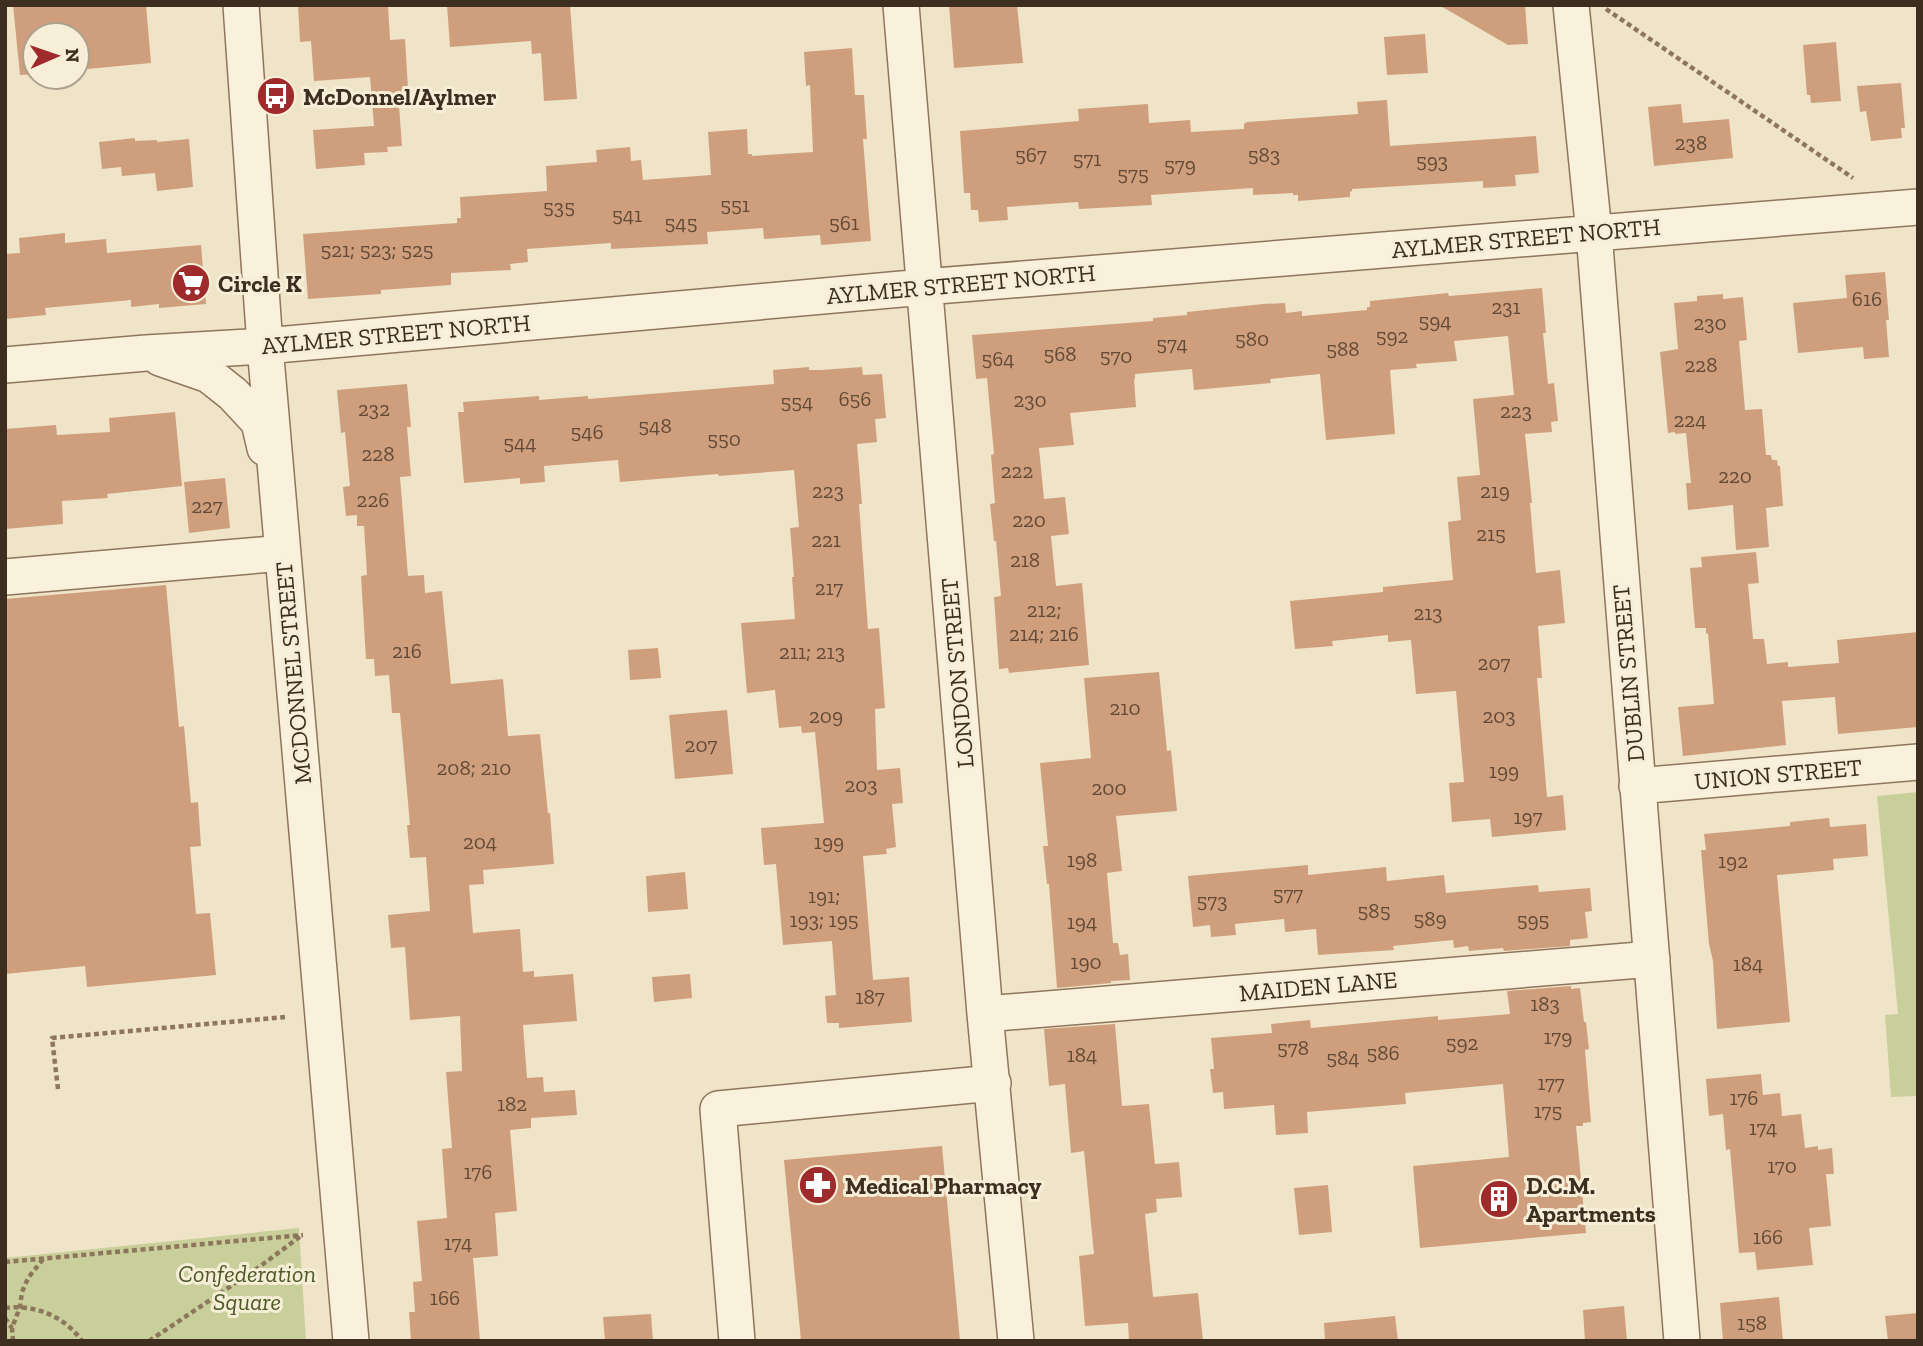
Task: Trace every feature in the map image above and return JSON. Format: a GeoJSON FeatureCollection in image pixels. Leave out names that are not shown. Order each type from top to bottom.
{"type":"FeatureCollection","features":[{"type":"Feature","properties":{"kind":"street","name":"MCDONNEL STREET"},"geometry":{"type":"LineString","coordinates":[[241,5],[265,345],[351,1341]]}},
{"type":"Feature","properties":{"kind":"street","name":"LONDON STREET"},"geometry":{"type":"LineString","coordinates":[[901,5],[985,1014],[1016,1341]]}},
{"type":"Feature","properties":{"kind":"street","name":"DUBLIN STREET"},"geometry":{"type":"LineString","coordinates":[[1571,5],[1594,233],[1682,1341]]}},
{"type":"Feature","properties":{"kind":"street","name":"AYLMER STREET NORTH"},"geometry":{"type":"LineString","coordinates":[[5,365],[1918,207]]}},
{"type":"Feature","properties":{"kind":"street"},"geometry":{"type":"LineString","coordinates":[[146,353],[209,376],[233,394],[259,422],[279,509]]}},
{"type":"Feature","properties":{"kind":"street"},"geometry":{"type":"LineString","coordinates":[[5,578],[283,553]]}},
{"type":"Feature","properties":{"kind":"street","name":"UNION STREET"},"geometry":{"type":"LineString","coordinates":[[1637,786],[1918,762]]}},
{"type":"Feature","properties":{"kind":"street","name":"MAIDEN LANE"},"geometry":{"type":"LineString","coordinates":[[985,1014],[1652,959]]}},
{"type":"Feature","properties":{"kind":"street"},"geometry":{"type":"LineString","coordinates":[[737,1341],[718,1109],[993,1083]]}},
{"type":"Feature","properties":{"kind":"path"},"geometry":{"type":"LineString","coordinates":[[1600,5],[1859,182]]}},
{"type":"Feature","properties":{"kind":"path"},"geometry":{"type":"LineString","coordinates":[[58,1089],[52,1038],[285,1017]]}},
{"type":"Feature","properties":{"kind":"path"},"geometry":{"type":"LineString","coordinates":[[5,1262],[303,1235],[149,1341]]}},
{"type":"Feature","properties":{"kind":"path"},"geometry":{"type":"LineString","coordinates":[[13,1341],[12,1328],[22,1292],[28,1278],[45,1258]]}},
{"type":"Feature","properties":{"kind":"path"},"geometry":{"type":"LineString","coordinates":[[5,1308],[36,1309],[51,1315],[65,1323],[82,1341]]}},
{"type":"Feature","properties":{"kind":"path"},"geometry":{"type":"LineString","coordinates":[[5,1318],[12,1328]]}},
{"type":"Feature","properties":{"kind":"green space"},"geometry":{"type":"Polygon","coordinates":[[[1918,792],[1918,1096],[1891,1097],[1885,1015],[1898,1014],[1877,796],[1918,792]]]}},
{"type":"Feature","properties":{"kind":"green space","name":"Confederation Square"},"geometry":{"type":"Polygon","coordinates":[[[299,1228],[306,1341],[5,1341],[5,1258],[299,1228]]]}},
{"type":"Feature","properties":{"kind":"building"},"geometry":{"type":"Polygon","coordinates":[[[13,5],[146,5],[151,63],[91,69],[91,21],[21,21],[20,75],[13,5]]]}},
{"type":"Feature","properties":{"kind":"building"},"geometry":{"type":"Polygon","coordinates":[[[298,5],[388,5],[390,40],[405,39],[409,105],[399,106],[402,146],[387,147],[388,152],[364,153],[365,165],[316,169],[313,130],[374,126],[370,77],[314,81],[311,41],[300,42],[298,5]]]}},
{"type":"Feature","properties":{"kind":"building"},"geometry":{"type":"Polygon","coordinates":[[[447,5],[570,5],[577,99],[544,101],[541,53],[532,54],[531,41],[450,47],[447,5]]]}},
{"type":"Feature","properties":{"kind":"building"},"geometry":{"type":"Polygon","coordinates":[[[949,5],[1017,5],[1023,63],[954,68],[949,5]]]}},
{"type":"Feature","properties":{"kind":"building"},"geometry":{"type":"Polygon","coordinates":[[[1439,5],[1525,5],[1528,44],[1508,45],[1439,5]]]}},
{"type":"Feature","properties":{"kind":"building"},"geometry":{"type":"Polygon","coordinates":[[[1425,34],[1428,73],[1387,75],[1384,37],[1425,34]]]}},
{"type":"Feature","properties":{"kind":"building"},"geometry":{"type":"Polygon","coordinates":[[[1836,42],[1841,101],[1811,103],[1810,95],[1807,95],[1803,45],[1836,42]]]}},
{"type":"Feature","properties":{"kind":"building"},"geometry":{"type":"Polygon","coordinates":[[[852,48],[855,95],[864,95],[867,139],[863,139],[871,241],[821,245],[820,235],[764,239],[763,228],[707,232],[708,244],[611,249],[611,243],[527,249],[528,262],[510,264],[511,270],[451,273],[451,285],[381,290],[381,294],[308,299],[303,234],[457,223],[457,218],[461,218],[460,197],[547,191],[546,166],[597,162],[596,150],[630,147],[631,161],[641,160],[643,180],[711,175],[708,132],[747,129],[748,154],[752,156],[813,152],[810,85],[806,86],[804,52],[852,48]]]}},
{"type":"Feature","properties":{"kind":"building"},"geometry":{"type":"Polygon","coordinates":[[[1901,83],[1905,128],[1901,128],[1902,138],[1871,141],[1866,111],[1860,112],[1857,86],[1901,83]]]}},
{"type":"Feature","properties":{"kind":"building"},"geometry":{"type":"Polygon","coordinates":[[[1387,100],[1390,146],[1536,136],[1539,173],[1515,175],[1516,186],[1483,188],[1483,181],[1352,189],[1350,197],[1298,201],[1298,195],[1293,193],[1253,195],[1253,188],[1151,195],[1152,205],[1079,209],[1078,202],[1007,207],[1008,220],[979,222],[978,210],[971,210],[970,193],[964,193],[960,131],[1079,121],[1078,109],[1148,104],[1149,123],[1190,120],[1191,132],[1244,129],[1247,122],[1358,114],[1357,102],[1387,100]]]}},
{"type":"Feature","properties":{"kind":"building"},"geometry":{"type":"Polygon","coordinates":[[[1681,104],[1683,123],[1729,119],[1733,158],[1654,166],[1648,107],[1681,104]]]}},
{"type":"Feature","properties":{"kind":"building"},"geometry":{"type":"Polygon","coordinates":[[[135,138],[135,141],[157,142],[189,139],[193,187],[157,191],[155,173],[122,176],[121,167],[102,169],[99,142],[135,138]]]}},
{"type":"Feature","properties":{"kind":"building"},"geometry":{"type":"Polygon","coordinates":[[[65,233],[65,243],[106,239],[107,253],[201,245],[206,304],[159,308],[159,304],[131,307],[131,300],[45,308],[46,315],[5,319],[5,254],[20,253],[19,238],[65,233]]]}},
{"type":"Feature","properties":{"kind":"building"},"geometry":{"type":"Polygon","coordinates":[[[1885,272],[1889,357],[1864,359],[1863,347],[1798,353],[1793,303],[1847,298],[1845,275],[1885,272]]]}},
{"type":"Feature","properties":{"kind":"building"},"geometry":{"type":"Polygon","coordinates":[[[1542,288],[1548,384],[1554,383],[1558,421],[1551,422],[1552,432],[1525,434],[1536,573],[1560,570],[1565,623],[1538,626],[1542,678],[1537,678],[1547,797],[1563,795],[1566,830],[1492,837],[1490,819],[1452,822],[1449,783],[1464,782],[1456,691],[1416,694],[1411,640],[1388,642],[1388,635],[1332,641],[1333,646],[1295,649],[1290,601],[1383,592],[1383,587],[1453,580],[1448,522],[1461,520],[1457,477],[1480,475],[1473,399],[1514,395],[1508,336],[1454,341],[1457,361],[1416,364],[1417,368],[1390,370],[1395,434],[1326,440],[1320,374],[1270,379],[1271,383],[1194,390],[1192,369],[1135,374],[1136,407],[1070,413],[1074,445],[1039,448],[1044,499],[1065,497],[1069,534],[1051,536],[1056,586],[1082,583],[1089,665],[1009,673],[1008,668],[999,669],[994,597],[1001,596],[990,504],[995,503],[991,455],[994,454],[987,378],[976,379],[972,335],[1153,321],[1153,318],[1187,315],[1187,312],[1263,304],[1285,303],[1286,313],[1302,311],[1302,316],[1367,310],[1370,301],[1542,288]]]}},
{"type":"Feature","properties":{"kind":"building"},"geometry":{"type":"Polygon","coordinates":[[[1723,294],[1723,299],[1743,297],[1747,340],[1739,341],[1745,410],[1762,409],[1766,455],[1771,455],[1772,460],[1777,460],[1780,466],[1783,506],[1766,508],[1769,547],[1736,550],[1733,505],[1688,510],[1686,483],[1691,483],[1686,433],[1668,433],[1660,352],[1678,349],[1674,303],[1697,301],[1697,296],[1723,294]]]}},
{"type":"Feature","properties":{"kind":"building"},"geometry":{"type":"Polygon","coordinates":[[[809,367],[809,370],[821,370],[862,367],[863,375],[882,374],[886,418],[875,419],[877,442],[857,444],[862,504],[859,504],[868,629],[879,628],[885,708],[875,709],[877,770],[900,768],[903,803],[892,804],[896,847],[886,849],[887,854],[863,856],[873,980],[909,977],[912,1022],[839,1028],[839,1023],[827,1023],[825,996],[836,995],[832,941],[783,945],[776,864],[764,865],[761,828],[824,823],[815,732],[802,733],[801,726],[779,728],[775,690],[747,693],[741,623],[795,619],[790,528],[799,527],[794,470],[620,482],[618,460],[544,466],[545,482],[520,484],[520,478],[464,483],[458,412],[464,412],[463,402],[539,396],[539,400],[588,396],[588,399],[774,384],[773,370],[809,367]]]}},
{"type":"Feature","properties":{"kind":"building"},"geometry":{"type":"Polygon","coordinates":[[[407,384],[411,427],[407,427],[411,476],[400,477],[408,576],[424,575],[425,593],[442,591],[451,684],[503,679],[508,736],[540,734],[550,813],[554,864],[483,870],[484,884],[469,885],[473,933],[520,929],[523,972],[534,971],[534,977],[573,974],[577,1021],[523,1025],[527,1078],[543,1077],[544,1092],[575,1090],[577,1115],[531,1118],[531,1128],[510,1130],[517,1211],[495,1213],[498,1256],[473,1258],[480,1341],[411,1341],[409,1312],[415,1312],[413,1282],[422,1281],[417,1221],[447,1218],[442,1149],[452,1148],[446,1072],[462,1071],[460,1016],[410,1020],[405,947],[391,948],[388,915],[430,911],[426,857],[410,858],[407,825],[410,825],[400,713],[392,713],[389,675],[375,676],[374,659],[366,659],[361,576],[367,575],[364,526],[357,526],[357,515],[346,516],[343,487],[350,486],[345,432],[341,433],[337,390],[407,384]]]}},
{"type":"Feature","properties":{"kind":"building"},"geometry":{"type":"Polygon","coordinates":[[[175,412],[182,486],[107,494],[108,498],[62,501],[63,524],[5,529],[5,429],[56,425],[57,435],[110,432],[109,418],[175,412]]]}},
{"type":"Feature","properties":{"kind":"building"},"geometry":{"type":"Polygon","coordinates":[[[225,478],[230,528],[189,533],[184,482],[225,478]]]}},
{"type":"Feature","properties":{"kind":"building"},"geometry":{"type":"Polygon","coordinates":[[[1756,552],[1759,583],[1748,584],[1753,639],[1764,639],[1767,664],[1788,662],[1788,667],[1839,663],[1837,640],[1918,632],[1918,727],[1838,734],[1835,697],[1782,701],[1786,745],[1683,756],[1678,707],[1714,704],[1708,633],[1706,634],[1706,628],[1695,628],[1690,568],[1702,567],[1701,557],[1756,552]]]}},
{"type":"Feature","properties":{"kind":"building"},"geometry":{"type":"Polygon","coordinates":[[[166,585],[179,727],[184,726],[191,803],[198,802],[201,846],[190,847],[196,914],[210,913],[216,975],[87,987],[85,966],[5,974],[5,599],[166,585]]]}},
{"type":"Feature","properties":{"kind":"building"},"geometry":{"type":"Polygon","coordinates":[[[658,648],[661,678],[630,680],[628,650],[658,648]]]}},
{"type":"Feature","properties":{"kind":"building"},"geometry":{"type":"Polygon","coordinates":[[[1159,672],[1167,751],[1171,750],[1177,811],[1116,816],[1122,871],[1107,873],[1113,943],[1118,943],[1120,955],[1128,954],[1130,980],[1057,988],[1049,884],[1043,846],[1048,846],[1040,763],[1091,758],[1084,678],[1159,672]]]}},
{"type":"Feature","properties":{"kind":"building"},"geometry":{"type":"Polygon","coordinates":[[[727,710],[733,774],[675,779],[669,715],[727,710]]]}},
{"type":"Feature","properties":{"kind":"building"},"geometry":{"type":"Polygon","coordinates":[[[1829,818],[1830,827],[1866,824],[1868,856],[1833,859],[1834,870],[1777,875],[1790,1022],[1717,1029],[1701,850],[1706,850],[1704,834],[1790,826],[1790,822],[1829,818]]]}},
{"type":"Feature","properties":{"kind":"building"},"geometry":{"type":"Polygon","coordinates":[[[1308,865],[1308,875],[1386,867],[1387,881],[1444,875],[1446,893],[1538,885],[1539,892],[1590,888],[1592,911],[1585,912],[1588,938],[1570,940],[1570,946],[1504,951],[1503,948],[1469,951],[1468,946],[1454,948],[1453,940],[1393,946],[1394,950],[1318,955],[1316,929],[1285,932],[1284,919],[1235,924],[1236,935],[1211,937],[1210,925],[1193,927],[1188,876],[1308,865]]]}},
{"type":"Feature","properties":{"kind":"building"},"geometry":{"type":"Polygon","coordinates":[[[685,872],[688,909],[648,912],[646,876],[685,872]]]}},
{"type":"Feature","properties":{"kind":"building"},"geometry":{"type":"Polygon","coordinates":[[[690,974],[692,998],[654,1002],[652,977],[690,974]]]}},
{"type":"Feature","properties":{"kind":"building"},"geometry":{"type":"Polygon","coordinates":[[[1571,986],[1571,989],[1580,988],[1589,1049],[1585,1050],[1591,1122],[1576,1126],[1586,1233],[1420,1248],[1413,1166],[1509,1157],[1503,1084],[1405,1093],[1406,1104],[1307,1112],[1308,1133],[1276,1135],[1274,1105],[1224,1109],[1223,1092],[1213,1093],[1210,1069],[1214,1069],[1211,1038],[1272,1033],[1271,1024],[1310,1020],[1311,1028],[1438,1016],[1438,1020],[1510,1014],[1507,991],[1571,986]]]}},
{"type":"Feature","properties":{"kind":"building"},"geometry":{"type":"Polygon","coordinates":[[[1115,1024],[1122,1106],[1149,1104],[1155,1164],[1179,1162],[1182,1197],[1156,1199],[1157,1212],[1145,1214],[1153,1297],[1198,1293],[1203,1341],[1129,1341],[1128,1323],[1085,1326],[1079,1256],[1094,1254],[1084,1151],[1071,1153],[1065,1084],[1049,1086],[1044,1029],[1115,1024]]]}},
{"type":"Feature","properties":{"kind":"building"},"geometry":{"type":"Polygon","coordinates":[[[1761,1074],[1763,1095],[1780,1093],[1782,1116],[1801,1114],[1805,1148],[1832,1148],[1834,1174],[1826,1174],[1831,1226],[1809,1228],[1813,1265],[1757,1270],[1755,1252],[1739,1253],[1730,1149],[1726,1150],[1723,1114],[1709,1116],[1706,1079],[1761,1074]]]}},
{"type":"Feature","properties":{"kind":"building"},"geometry":{"type":"Polygon","coordinates":[[[942,1146],[960,1341],[801,1341],[784,1160],[942,1146]]]}},
{"type":"Feature","properties":{"kind":"building"},"geometry":{"type":"Polygon","coordinates":[[[1328,1185],[1332,1232],[1299,1235],[1294,1188],[1328,1185]]]}},
{"type":"Feature","properties":{"kind":"building"},"geometry":{"type":"Polygon","coordinates":[[[1779,1297],[1783,1341],[1723,1341],[1720,1303],[1779,1297]]]}},
{"type":"Feature","properties":{"kind":"building"},"geometry":{"type":"Polygon","coordinates":[[[1624,1306],[1627,1341],[1585,1341],[1583,1310],[1624,1306]]]}},
{"type":"Feature","properties":{"kind":"building"},"geometry":{"type":"Polygon","coordinates":[[[1918,1313],[1918,1341],[1888,1341],[1885,1316],[1918,1313]]]}},
{"type":"Feature","properties":{"kind":"building"},"geometry":{"type":"Polygon","coordinates":[[[651,1314],[653,1341],[605,1341],[603,1317],[651,1314]]]}},
{"type":"Feature","properties":{"kind":"building"},"geometry":{"type":"Polygon","coordinates":[[[1395,1316],[1398,1341],[1325,1341],[1324,1323],[1395,1316]]]}},
{"type":"Feature","properties":{"kind":"place","name":"McDonnel/Aylmer"},"geometry":{"type":"Point","coordinates":[276,96]}},
{"type":"Feature","properties":{"kind":"place","name":"Circle K"},"geometry":{"type":"Point","coordinates":[191,283]}},
{"type":"Feature","properties":{"kind":"place","name":"Medical Pharmacy"},"geometry":{"type":"Point","coordinates":[818,1185]}},
{"type":"Feature","properties":{"kind":"place","name":"D.C.M. Apartments"},"geometry":{"type":"Point","coordinates":[1499,1199]}}]}
